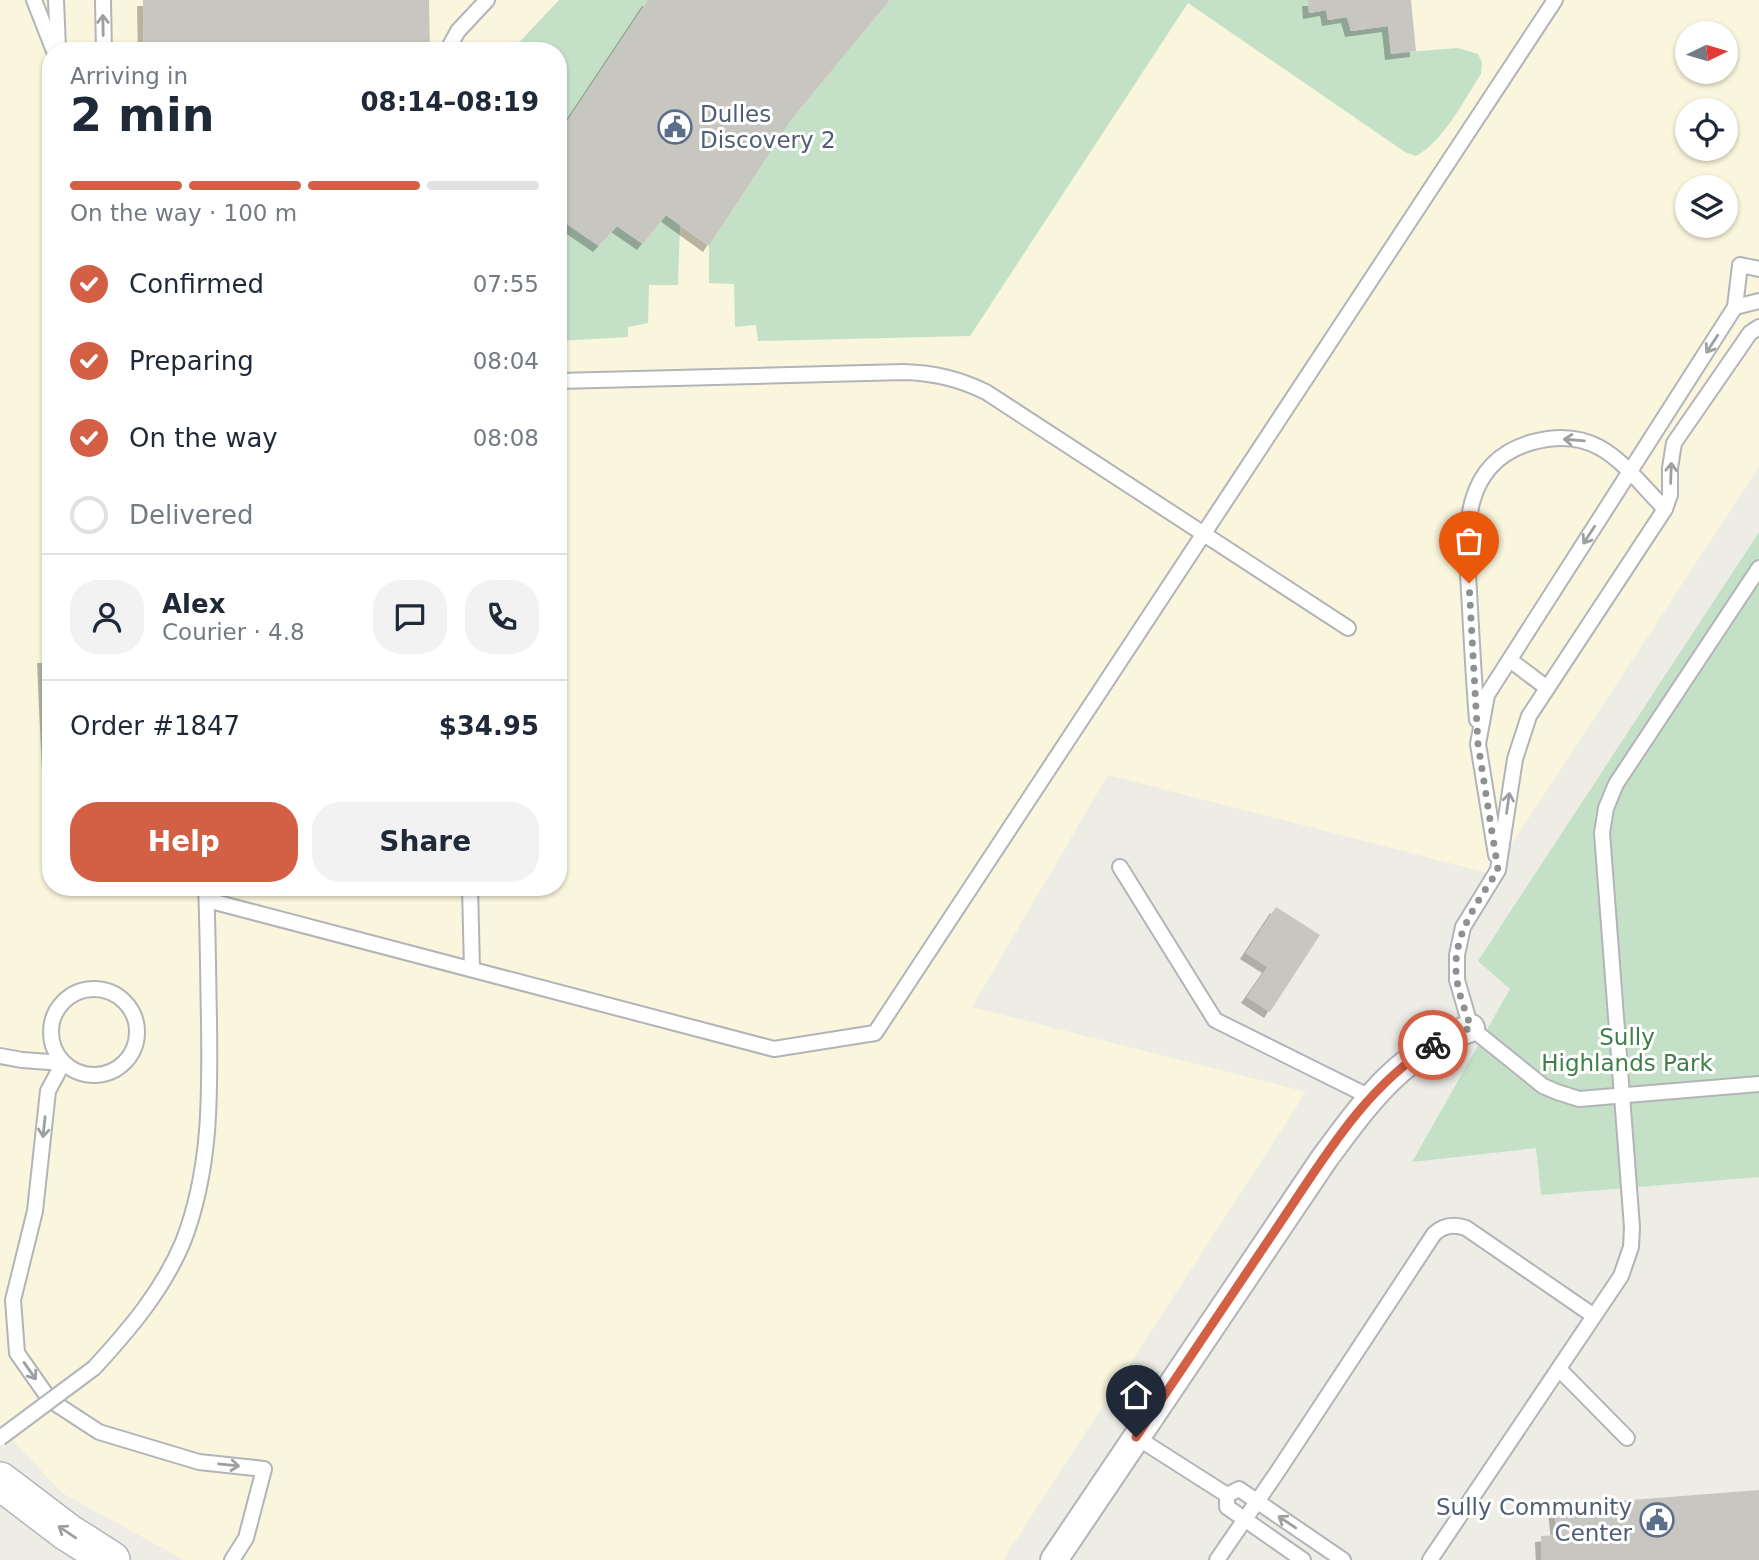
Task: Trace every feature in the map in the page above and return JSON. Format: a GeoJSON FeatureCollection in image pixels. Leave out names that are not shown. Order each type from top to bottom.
{"type":"FeatureCollection","features":[{"type":"Feature","properties":{"kind":"main road"},"geometry":{"type":"LineString","coordinates":[[0,1481],[67,1532],[111,1560]]}},
{"type":"Feature","properties":{"kind":"street"},"geometry":{"type":"LineString","coordinates":[[1054,1560],[1324,1159],[1370,1097],[1412,1058],[1452,1034],[1471,1028]]}},
{"type":"Feature","properties":{"kind":"lane"},"geometry":{"type":"LineString","coordinates":[[34,0],[52,42]]}},
{"type":"Feature","properties":{"kind":"lane"},"geometry":{"type":"LineString","coordinates":[[56,0],[56,42]]}},
{"type":"Feature","properties":{"kind":"lane"},"geometry":{"type":"LineString","coordinates":[[103,0],[104,42]]}},
{"type":"Feature","properties":{"kind":"lane"},"geometry":{"type":"LineString","coordinates":[[452,42],[458,31],[487,0]]}},
{"type":"Feature","properties":{"kind":"lane"},"geometry":{"type":"LineString","coordinates":[[214,896],[472,969],[774,1049],[875,1033],[1555,0]]}},
{"type":"Feature","properties":{"kind":"lane"},"geometry":{"type":"LineString","coordinates":[[1478,744],[1487,695],[1735,307],[1740,265],[1759,269]]}},
{"type":"Feature","properties":{"kind":"lane"},"geometry":{"type":"LineString","coordinates":[[1735,307],[1759,301]]}},
{"type":"Feature","properties":{"kind":"lane"},"geometry":{"type":"LineString","coordinates":[[1759,327],[1750,333],[1674,443],[1670,468],[1671,495],[1665,509],[1529,716],[1515,759],[1498,870],[1463,927],[1457,955],[1457,980],[1471,1028],[1543,1086],[1578,1099],[1759,1084]]}},
{"type":"Feature","properties":{"kind":"lane"},"geometry":{"type":"LineString","coordinates":[[567,381],[904,372],[945,376],[963,381],[986,392],[1348,628]]}},
{"type":"Feature","properties":{"kind":"lane"},"geometry":{"type":"LineString","coordinates":[[1498,870],[1478,744],[1466,530],[1474,495],[1484,477],[1514,448],[1535,442],[1582,440],[1610,453],[1665,509]]}},
{"type":"Feature","properties":{"kind":"lane"},"geometry":{"type":"LineString","coordinates":[[1430,1560],[1628,1262],[1632,1227],[1603,820],[1616,784],[1759,568]]}},
{"type":"Feature","properties":{"kind":"lane"},"geometry":{"type":"LineString","coordinates":[[1510,660],[1547,688]]}},
{"type":"Feature","properties":{"kind":"lane"},"geometry":{"type":"LineString","coordinates":[[1119,867],[1214,1020],[1370,1097]]}},
{"type":"Feature","properties":{"kind":"lane"},"geometry":{"type":"LineString","coordinates":[[0,1438],[94,1368],[125,1335],[148,1305],[182,1242],[194,1209],[208,1136],[210,1100],[207,896]]}},
{"type":"Feature","properties":{"kind":"lane"},"geometry":{"type":"LineString","coordinates":[[470,896],[472,969]]}},
{"type":"Feature","properties":{"kind":"lane"},"geometry":{"type":"LineString","coordinates":[[0,1056],[63,1063],[75,1071],[89,1075],[117,1070],[128,1060],[135,1048],[138,1034],[136,1019],[120,996],[93,988],[79,991],[62,1004],[51,1023],[51,1035],[53,1046],[63,1063]]}},
{"type":"Feature","properties":{"kind":"lane"},"geometry":{"type":"LineString","coordinates":[[63,1063],[48,1091],[35,1211],[13,1300],[17,1353],[50,1400],[99,1432],[199,1462],[264,1469],[246,1538],[232,1560]]}},
{"type":"Feature","properties":{"kind":"lane"},"geometry":{"type":"LineString","coordinates":[[1217,1560],[1440,1228],[1458,1225],[1466,1228],[1594,1316]]}},
{"type":"Feature","properties":{"kind":"lane"},"geometry":{"type":"LineString","coordinates":[[1559,1369],[1627,1438]]}},
{"type":"Feature","properties":{"kind":"lane"},"geometry":{"type":"LineString","coordinates":[[1136,1437],[1227,1495]]}},
{"type":"Feature","properties":{"kind":"lane"},"geometry":{"type":"LineString","coordinates":[[1227,1495],[1239,1489],[1343,1560]]}},
{"type":"Feature","properties":{"kind":"lane"},"geometry":{"type":"LineString","coordinates":[[1227,1495],[1227,1507],[1303,1560]]}},
{"type":"Feature","properties":{"kind":"shaded area"},"geometry":{"type":"Polygon","coordinates":[[[0,0],[1759,0],[1759,467],[1492,874],[1108,775],[972,1007],[1306,1092],[1003,1560],[184,1560],[62,1493],[0,1426],[0,0]]]}},
{"type":"Feature","properties":{"kind":"green space"},"geometry":{"type":"Polygon","coordinates":[[[559,0],[648,0],[567,122],[567,42],[519,42],[559,0]]]}},
{"type":"Feature","properties":{"kind":"green space"},"geometry":{"type":"Polygon","coordinates":[[[890,0],[1308,0],[1310,13],[1326,10],[1328,20],[1347,17],[1351,31],[1388,26],[1392,53],[1458,48],[1478,54],[1482,62],[1481,74],[1444,131],[1426,150],[1416,156],[1405,152],[1188,3],[970,336],[758,341],[756,325],[735,327],[734,284],[709,283],[709,246],[792,119],[890,0]]]}},
{"type":"Feature","properties":{"kind":"green space"},"geometry":{"type":"Polygon","coordinates":[[[666,215],[680,225],[678,285],[649,285],[648,323],[628,327],[628,337],[567,340],[567,224],[599,246],[617,226],[643,244],[666,215]]]}},
{"type":"Feature","properties":{"kind":"green space","name":"Sully Highlands Park"},"geometry":{"type":"Polygon","coordinates":[[[1759,532],[1759,1177],[1541,1195],[1536,1148],[1412,1162],[1510,989],[1478,961],[1759,532]]]}},
{"type":"Feature","properties":{"kind":"building"},"geometry":{"type":"Polygon","coordinates":[[[143,0],[429,0],[430,42],[144,42],[143,0]]]}},
{"type":"Feature","properties":{"kind":"building","name":"Dulles Discovery 2"},"geometry":{"type":"Polygon","coordinates":[[[648,0],[890,0],[792,119],[709,246],[666,215],[643,244],[617,226],[599,246],[567,224],[567,122],[648,0]]]}},
{"type":"Feature","properties":{"kind":"building"},"geometry":{"type":"Polygon","coordinates":[[[1308,0],[1411,0],[1416,51],[1391,54],[1388,26],[1351,31],[1347,17],[1328,20],[1326,10],[1309,13],[1308,0]]]}},
{"type":"Feature","properties":{"kind":"building"},"geometry":{"type":"Polygon","coordinates":[[[1276,907],[1320,935],[1270,1012],[1247,997],[1268,967],[1246,953],[1276,907]]]}},
{"type":"Feature","properties":{"kind":"building","name":"Sully Community Center"},"geometry":{"type":"Polygon","coordinates":[[[1759,1490],[1759,1560],[1542,1560],[1541,1536],[1557,1535],[1554,1506],[1759,1490]]]}},
{"type":"Feature","properties":{"kind":"way so far"},"geometry":{"type":"LineString","coordinates":[[1433,1045],[1452,1034],[1471,1028],[1457,980],[1457,955],[1463,927],[1498,870],[1478,744],[1469,583]]}},
{"type":"Feature","properties":{"kind":"place","name":"Dulles Discovery 2"},"geometry":{"type":"Point","coordinates":[675,127]}},
{"type":"Feature","properties":{"kind":"place","name":"Sully Community Center"},"geometry":{"type":"Point","coordinates":[1657,1520]}},
{"type":"Feature","properties":{"kind":"route"},"geometry":{"type":"LineString","coordinates":[[1136,1437],[1324,1159],[1370,1097],[1412,1058],[1433,1045]]}}]}
